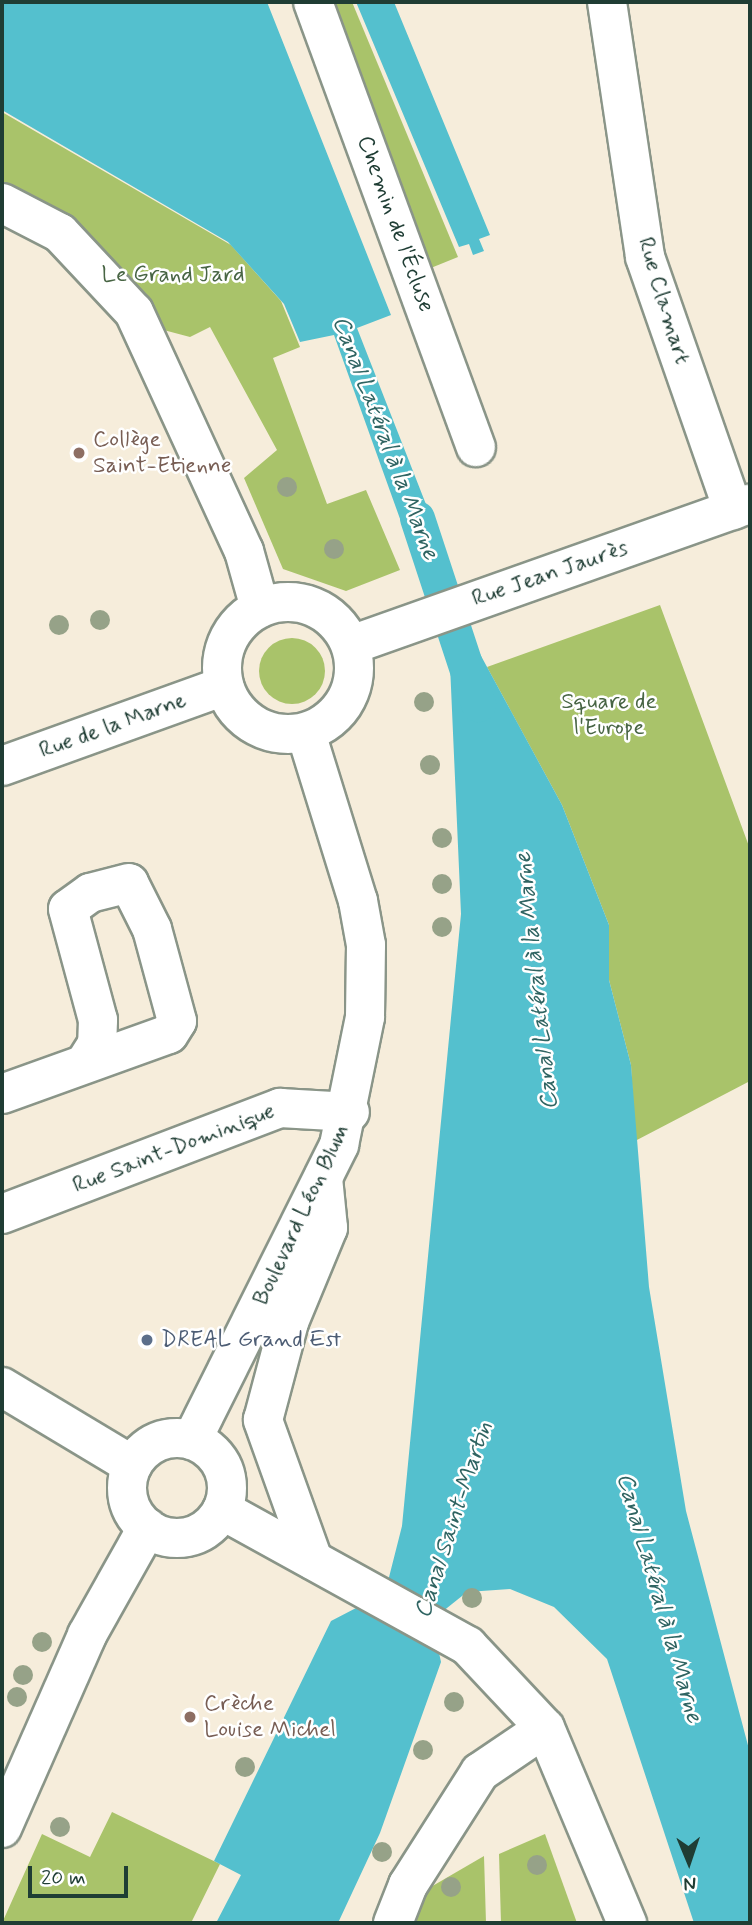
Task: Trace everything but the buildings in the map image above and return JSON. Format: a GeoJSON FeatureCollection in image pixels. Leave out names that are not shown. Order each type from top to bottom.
{"type":"FeatureCollection","features":[{"type":"Feature","properties":{"kind":"street","name":"Chemin de l'Écluse"},"geometry":{"type":"LineString","coordinates":[[313,2],[476,447]]}},
{"type":"Feature","properties":{"kind":"street","name":"Rue Clamart"},"geometry":{"type":"LineString","coordinates":[[607,2],[645,257],[741,507]]}},
{"type":"Feature","properties":{"kind":"street"},"geometry":{"type":"LineString","coordinates":[[2,203],[60,233],[134,312],[244,551],[260,608]]}},
{"type":"Feature","properties":{"kind":"street","name":"Rue Jean Jaurès"},"geometry":{"type":"LineString","coordinates":[[367,639],[741,507]]}},
{"type":"Feature","properties":{"kind":"street"},"geometry":{"type":"LineString","coordinates":[[279,602],[316,607],[367,639],[352,688],[334,716],[306,733],[265,731],[233,705],[224,686],[228,641],[260,608],[279,602]]}},
{"type":"Feature","properties":{"kind":"street","name":"Rue de la Marne"},"geometry":{"type":"LineString","coordinates":[[2,766],[224,686]]}},
{"type":"Feature","properties":{"kind":"street","name":"Boulevard Léon Blum"},"geometry":{"type":"LineString","coordinates":[[192,1440],[323,1178],[350,1112],[365,1017],[366,945],[306,733]]}},
{"type":"Feature","properties":{"kind":"street"},"geometry":{"type":"LineString","coordinates":[[2,1094],[85,1063]]}},
{"type":"Feature","properties":{"kind":"street","name":"Rue Saint-Dominique"},"geometry":{"type":"LineString","coordinates":[[2,1214],[280,1108],[350,1112]]}},
{"type":"Feature","properties":{"kind":"street"},"geometry":{"type":"LineString","coordinates":[[323,1178],[328,1228],[289,1322],[263,1420],[326,1567]]}},
{"type":"Feature","properties":{"kind":"street"},"geometry":{"type":"LineString","coordinates":[[2,1387],[132,1465]]}},
{"type":"Feature","properties":{"kind":"street"},"geometry":{"type":"LineString","coordinates":[[192,1440],[208,1448],[226,1476],[222,1510],[197,1534],[163,1536],[148,1528],[127,1493],[132,1465],[151,1445],[192,1440]]}},
{"type":"Feature","properties":{"kind":"street"},"geometry":{"type":"LineString","coordinates":[[222,1510],[468,1646],[545,1728],[627,1923]]}},
{"type":"Feature","properties":{"kind":"street"},"geometry":{"type":"LineString","coordinates":[[2,1828],[87,1635],[148,1528]]}},
{"type":"Feature","properties":{"kind":"street"},"geometry":{"type":"LineString","coordinates":[[393,1923],[408,1885],[480,1772],[545,1728]]}},
{"type":"Feature","properties":{"kind":"green space"},"geometry":{"type":"Polygon","coordinates":[[[316,2],[352,2],[458,257],[416,274],[316,2]]]}},
{"type":"Feature","properties":{"kind":"green space","name":"Le Grand Jard"},"geometry":{"type":"Polygon","coordinates":[[[2,112],[231,245],[281,301],[300,347],[273,358],[327,504],[366,490],[400,570],[346,591],[283,569],[244,478],[277,450],[210,327],[190,337],[141,324],[2,203],[2,112]]]}},
{"type":"Feature","properties":{"kind":"green space","name":"Square de l'Europe"},"geometry":{"type":"Polygon","coordinates":[[[660,605],[750,849],[750,1081],[635,1141],[631,1065],[609,980],[609,925],[562,805],[487,667],[660,605]]]}},
{"type":"Feature","properties":{"kind":"green space"},"geometry":{"type":"Polygon","coordinates":[[[292,638],[305,641],[315,648],[322,658],[325,671],[322,684],[315,694],[305,701],[292,704],[279,701],[269,694],[262,684],[259,671],[262,658],[269,648],[279,641],[292,638]]]}},
{"type":"Feature","properties":{"kind":"green space"},"geometry":{"type":"Polygon","coordinates":[[[112,1812],[220,1864],[191,1923],[2,1923],[42,1834],[90,1857],[112,1812]]]}},
{"type":"Feature","properties":{"kind":"green space"},"geometry":{"type":"Polygon","coordinates":[[[545,1834],[577,1923],[501,1923],[499,1854],[545,1834]]]}},
{"type":"Feature","properties":{"kind":"green space"},"geometry":{"type":"Polygon","coordinates":[[[484,1856],[486,1923],[415,1923],[429,1888],[484,1856]]]}},
{"type":"Feature","properties":{"kind":"water"},"geometry":{"type":"Polygon","coordinates":[[[2,2],[267,2],[391,315],[357,328],[447,558],[418,569],[334,335],[300,342],[284,304],[228,242],[2,110],[2,2]]]}},
{"type":"Feature","properties":{"kind":"water"},"geometry":{"type":"Polygon","coordinates":[[[356,2],[394,2],[490,235],[479,239],[484,251],[473,255],[469,244],[459,247],[356,2]]]}},
{"type":"Feature","properties":{"kind":"water","name":"Canal Saint-Martin"},"geometry":{"type":"Polygon","coordinates":[[[480,654],[562,805],[609,925],[609,980],[631,1065],[649,1287],[686,1511],[750,1753],[750,1923],[694,1923],[607,1659],[554,1607],[510,1589],[467,1592],[432,1620],[441,1662],[380,1833],[338,1923],[216,1923],[241,1875],[214,1861],[331,1621],[385,1593],[402,1526],[461,914],[450,665],[480,654]]]}},
{"type":"Feature","properties":{"kind":"waterway","name":"Canal Latéral à la Marne"},"geometry":{"type":"LineString","coordinates":[[417,518],[478,704]]}},
{"type":"Feature","properties":{"kind":"place","name":"Collège Saint-Etienne"},"geometry":{"type":"Point","coordinates":[79,453]}},
{"type":"Feature","properties":{"kind":"place","name":"DREAL Grand Est"},"geometry":{"type":"Point","coordinates":[147,1340]}},
{"type":"Feature","properties":{"kind":"place","name":"Crèche Louise Michel"},"geometry":{"type":"Point","coordinates":[190,1717]}}]}
